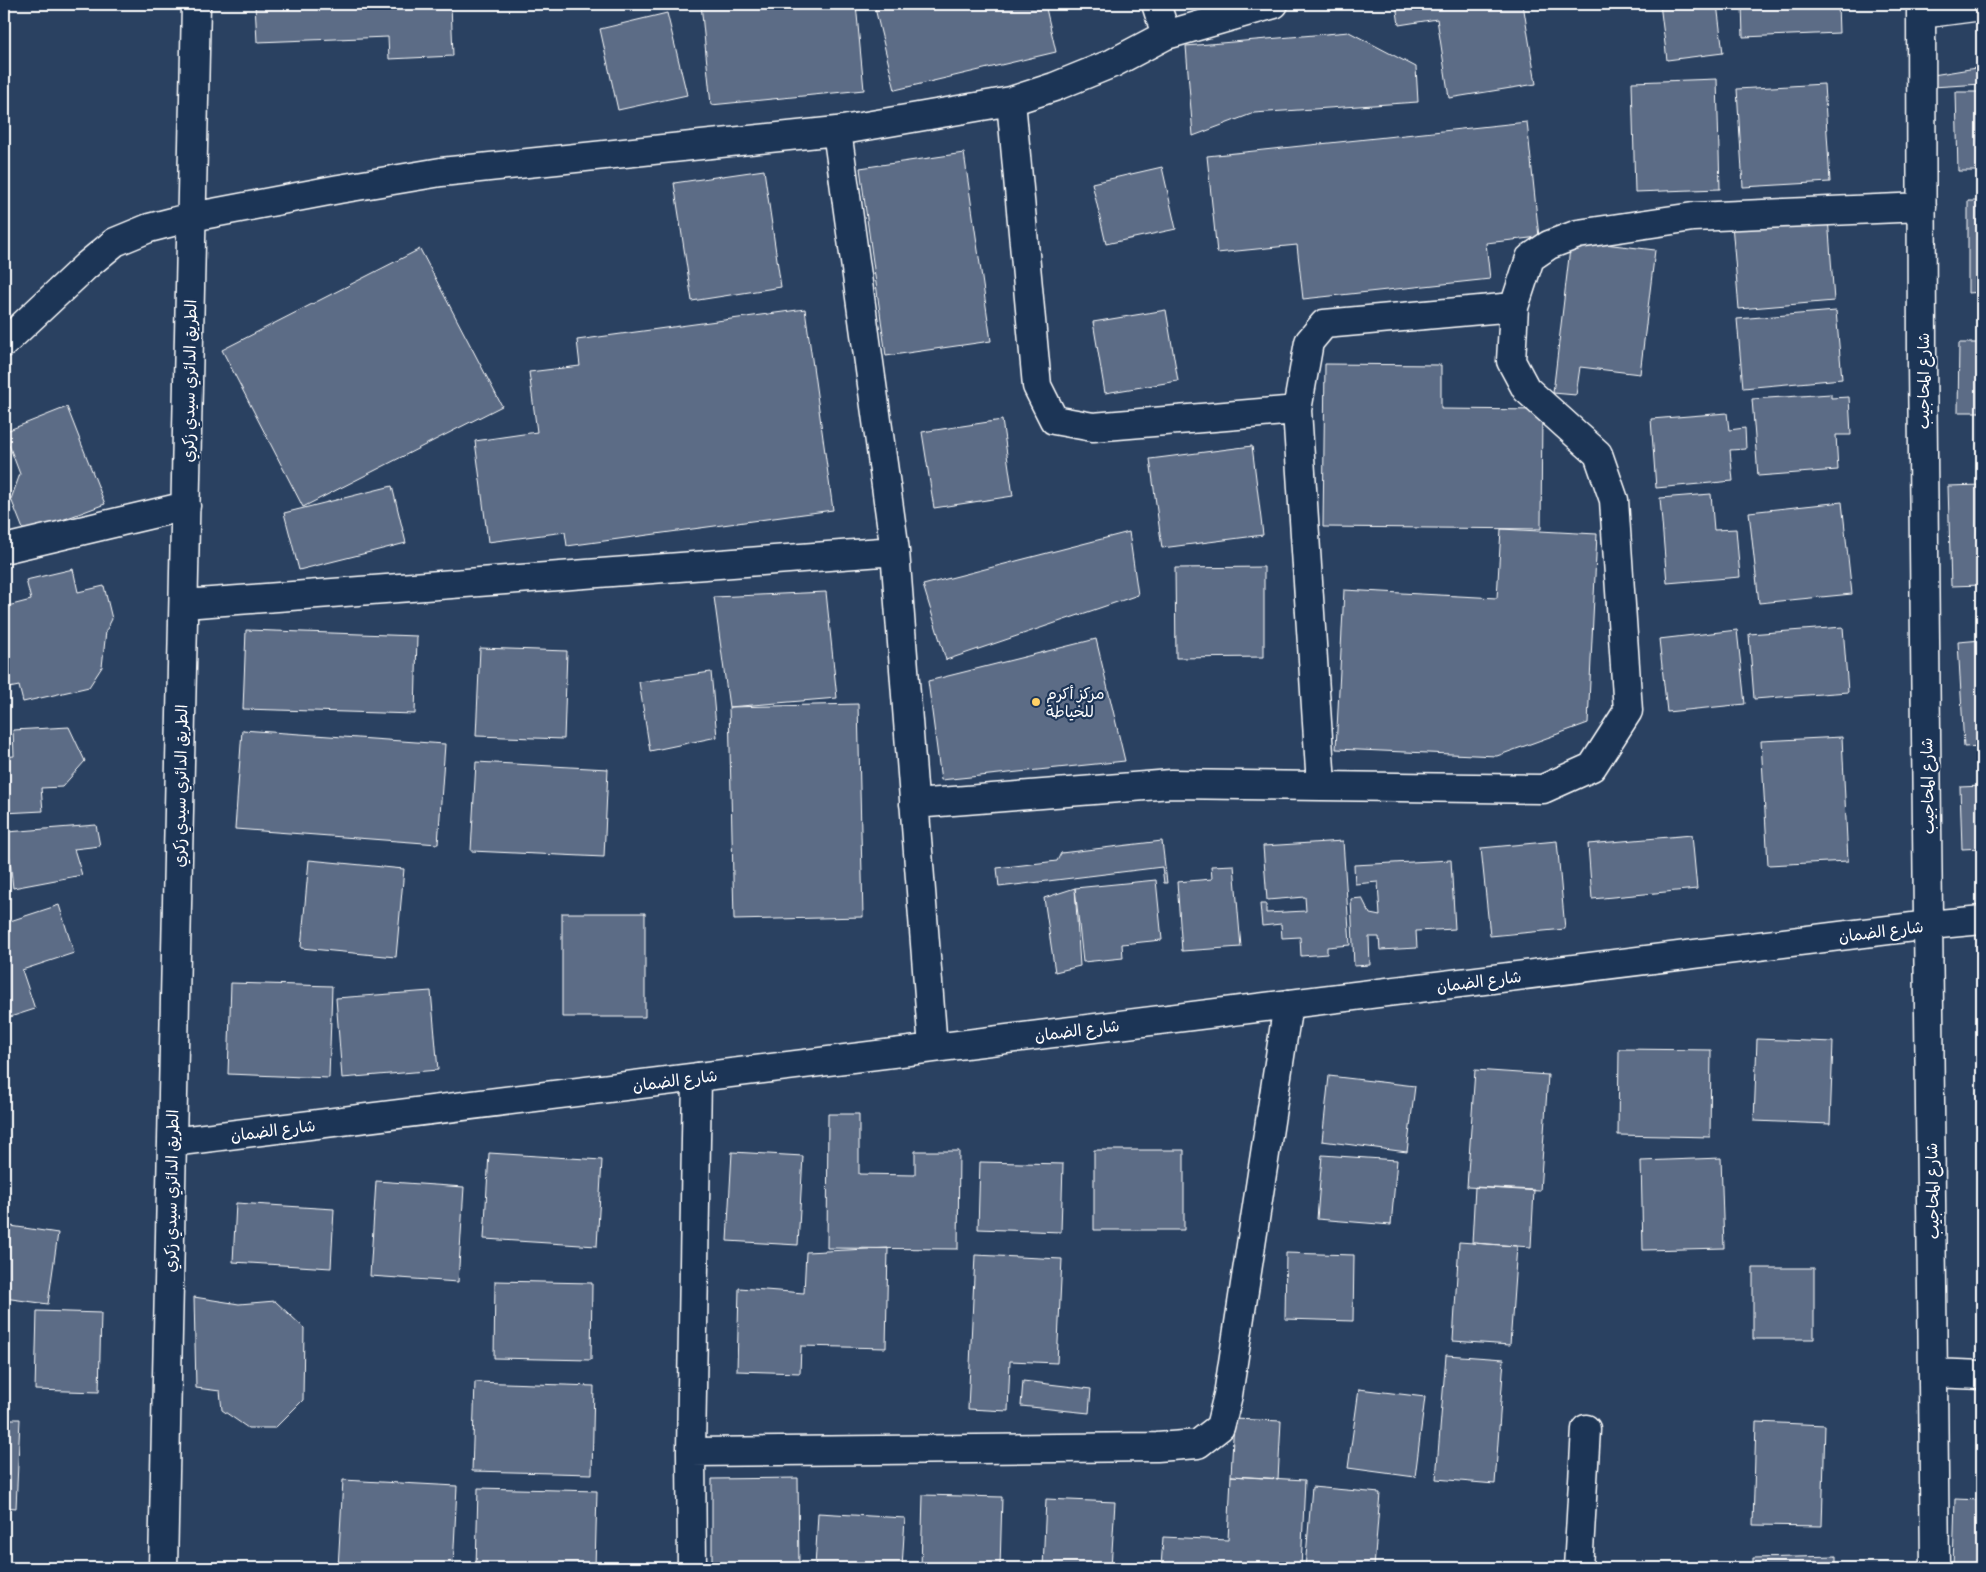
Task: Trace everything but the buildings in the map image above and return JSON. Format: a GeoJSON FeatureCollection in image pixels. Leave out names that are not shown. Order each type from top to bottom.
{"type":"FeatureCollection","features":[{"type":"Feature","properties":{"kind":"street","name":"الطريق الدائري سيدي زكري"},"geometry":{"type":"LineString","coordinates":[[163,1568],[196,4]]}},
{"type":"Feature","properties":{"kind":"street"},"geometry":{"type":"LineString","coordinates":[[1156,4],[1166,35]]}},
{"type":"Feature","properties":{"kind":"street"},"geometry":{"type":"LineString","coordinates":[[4,343],[86,266],[115,242],[149,228],[192,217],[441,172],[837,130],[1011,101],[1054,87],[1113,63],[1143,45],[1166,35],[1274,4]]}},
{"type":"Feature","properties":{"kind":"street"},"geometry":{"type":"LineString","coordinates":[[1921,9],[1982,6]]}},
{"type":"Feature","properties":{"kind":"street","name":"شارع المحاجيب"},"geometry":{"type":"LineString","coordinates":[[1921,9],[1935,1568]]}},
{"type":"Feature","properties":{"kind":"street"},"geometry":{"type":"LineString","coordinates":[[1011,101],[1037,386],[1054,420],[1093,427],[1297,410]]}},
{"type":"Feature","properties":{"kind":"street"},"geometry":{"type":"LineString","coordinates":[[837,130],[895,551],[933,1048]]}},
{"type":"Feature","properties":{"kind":"street"},"geometry":{"type":"LineString","coordinates":[[914,804],[1171,784],[1543,789],[1592,766],[1628,712],[1614,500],[1598,454],[1526,390],[1511,361],[1514,308],[1530,258],[1549,245],[1578,234],[1693,217],[1922,207]]}},
{"type":"Feature","properties":{"kind":"street"},"geometry":{"type":"LineString","coordinates":[[1322,785],[1297,410],[1309,342],[1324,324],[1514,308]]}},
{"type":"Feature","properties":{"kind":"street"},"geometry":{"type":"LineString","coordinates":[[4,549],[186,506]]}},
{"type":"Feature","properties":{"kind":"street"},"geometry":{"type":"LineString","coordinates":[[184,604],[895,551]]}},
{"type":"Feature","properties":{"kind":"street","name":"شارع الضمان"},"geometry":{"type":"LineString","coordinates":[[172,1142],[1929,924],[1982,920]]}},
{"type":"Feature","properties":{"kind":"street"},"geometry":{"type":"LineString","coordinates":[[692,1452],[1157,1447],[1198,1444],[1220,1427],[1228,1395],[1288,1004]]}},
{"type":"Feature","properties":{"kind":"street"},"geometry":{"type":"LineString","coordinates":[[692,1568],[697,1077]]}},
{"type":"Feature","properties":{"kind":"street"},"geometry":{"type":"LineString","coordinates":[[1933,1373],[1982,1375]]}},
{"type":"Feature","properties":{"kind":"street"},"geometry":{"type":"LineString","coordinates":[[1578,1568],[1586,1429]]}},
{"type":"Feature","properties":{"kind":"place","name":"مركز أكرم للخياطة"},"geometry":{"type":"Point","coordinates":[1036,702]}}]}
